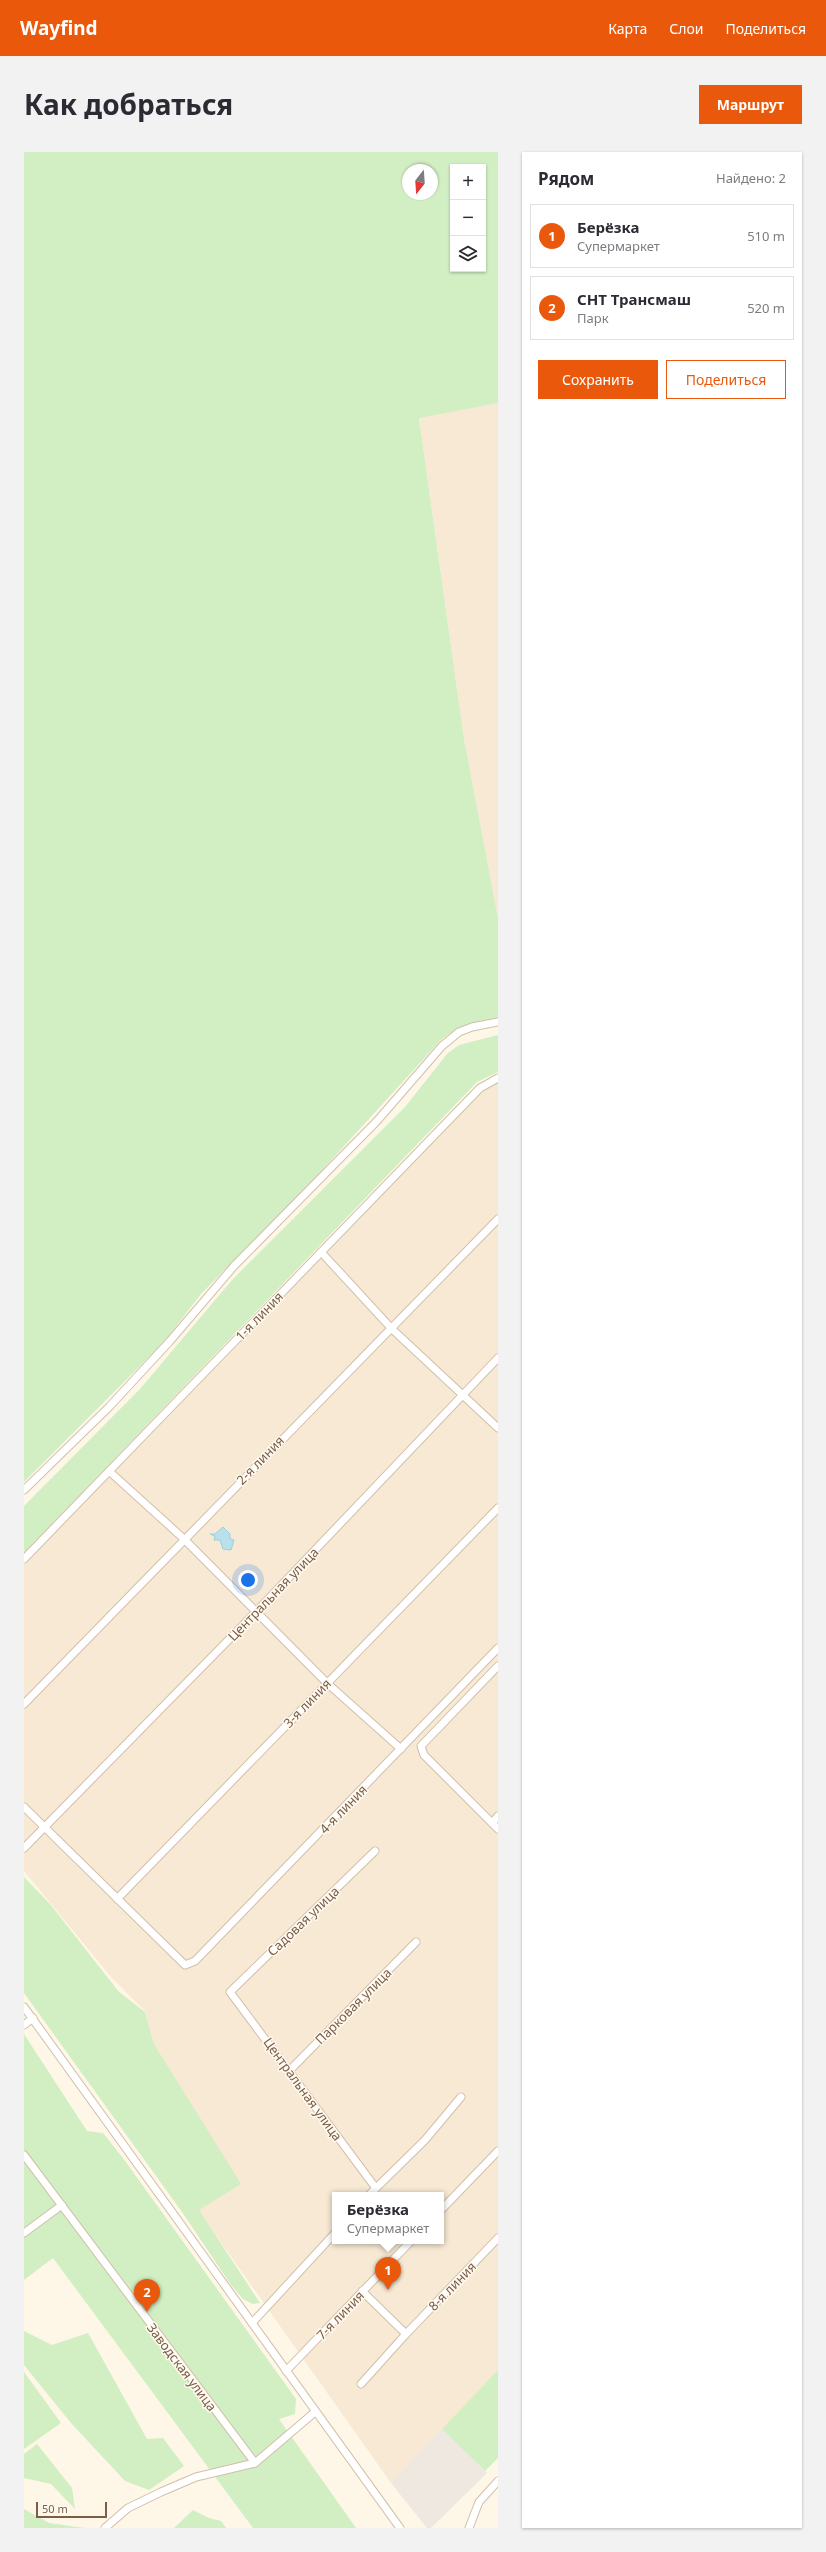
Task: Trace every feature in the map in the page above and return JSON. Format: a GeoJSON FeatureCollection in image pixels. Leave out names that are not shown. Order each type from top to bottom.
{"type":"FeatureCollection","features":[{"type":"Feature","properties":{"kind":"street"},"geometry":{"type":"LineString","coordinates":[[24,1490],[109,1407],[170,1341],[234,1266],[377,1121],[442,1046],[458,1032],[472,1027],[498,1022]]}},
{"type":"Feature","properties":{"kind":"street","name":"1-я линия"},"geometry":{"type":"LineString","coordinates":[[24,1559],[480,1088],[498,1078]]}},
{"type":"Feature","properties":{"kind":"street","name":"2-я линия"},"geometry":{"type":"LineString","coordinates":[[24,1704],[307,1412],[392,1329],[498,1218]]}},
{"type":"Feature","properties":{"kind":"street"},"geometry":{"type":"LineString","coordinates":[[321,1252],[392,1329],[463,1393],[498,1428]]}},
{"type":"Feature","properties":{"kind":"street","name":"Центральная улица"},"geometry":{"type":"LineString","coordinates":[[24,1848],[255,1613],[498,1358]]}},
{"type":"Feature","properties":{"kind":"street"},"geometry":{"type":"LineString","coordinates":[[109,1471],[184,1539],[255,1613],[327,1683],[401,1749]]}},
{"type":"Feature","properties":{"kind":"street","name":"3-я линия"},"geometry":{"type":"LineString","coordinates":[[117,1900],[498,1508]]}},
{"type":"Feature","properties":{"kind":"street","name":"4-я линия"},"geometry":{"type":"LineString","coordinates":[[117,1900],[185,1964],[195,1961],[498,1648]]}},
{"type":"Feature","properties":{"kind":"street"},"geometry":{"type":"LineString","coordinates":[[498,1666],[421,1746],[424,1755],[498,1829]]}},
{"type":"Feature","properties":{"kind":"street"},"geometry":{"type":"LineString","coordinates":[[24,1807],[117,1900]]}},
{"type":"Feature","properties":{"kind":"street"},"geometry":{"type":"LineString","coordinates":[[492,1823],[498,1816]]}},
{"type":"Feature","properties":{"kind":"street","name":"Садовая улица"},"geometry":{"type":"LineString","coordinates":[[230,1992],[375,1851]]}},
{"type":"Feature","properties":{"kind":"street","name":"Парковая улица"},"geometry":{"type":"LineString","coordinates":[[290,2070],[416,1942]]}},
{"type":"Feature","properties":{"kind":"street","name":"Центральная улица"},"geometry":{"type":"LineString","coordinates":[[230,1992],[290,2070],[376,2188]]}},
{"type":"Feature","properties":{"kind":"street"},"geometry":{"type":"LineString","coordinates":[[24,2007],[400,2528]]}},
{"type":"Feature","properties":{"kind":"street"},"geometry":{"type":"LineString","coordinates":[[24,2025],[33,2018]]}},
{"type":"Feature","properties":{"kind":"street"},"geometry":{"type":"LineString","coordinates":[[372,2192],[425,2140],[461,2097]]}},
{"type":"Feature","properties":{"kind":"street"},"geometry":{"type":"LineString","coordinates":[[444,2207],[498,2150]]}},
{"type":"Feature","properties":{"kind":"street","name":"Заводская улица"},"geometry":{"type":"LineString","coordinates":[[24,2156],[255,2463]]}},
{"type":"Feature","properties":{"kind":"street"},"geometry":{"type":"LineString","coordinates":[[24,2233],[62,2206]]}},
{"type":"Feature","properties":{"kind":"street"},"geometry":{"type":"LineString","coordinates":[[252,2323],[332,2236]]}},
{"type":"Feature","properties":{"kind":"street","name":"8-я линия"},"geometry":{"type":"LineString","coordinates":[[361,2384],[406,2334],[498,2238]]}},
{"type":"Feature","properties":{"kind":"street","name":"7-я линия"},"geometry":{"type":"LineString","coordinates":[[286,2371],[408,2244]]}},
{"type":"Feature","properties":{"kind":"street"},"geometry":{"type":"LineString","coordinates":[[362,2291],[406,2334]]}},
{"type":"Feature","properties":{"kind":"street"},"geometry":{"type":"LineString","coordinates":[[105,2528],[128,2508],[161,2492],[196,2477],[255,2463],[315,2412]]}},
{"type":"Feature","properties":{"kind":"street"},"geometry":{"type":"LineString","coordinates":[[469,2528],[479,2502],[498,2481]]}},
{"type":"Feature","properties":{"kind":"shaded area"},"geometry":{"type":"Polygon","coordinates":[[[498,403],[498,918],[464,739],[419,417],[498,403]]]}},
{"type":"Feature","properties":{"kind":"shaded area"},"geometry":{"type":"Polygon","coordinates":[[[498,1075],[498,2370],[391,2483],[198,2210],[240,2184],[154,2044],[145,2011],[111,1977],[24,1871],[24,1552],[476,1087],[498,1075]]]}},
{"type":"Feature","properties":{"kind":"shaded area"},"geometry":{"type":"Polygon","coordinates":[[[442,2429],[487,2473],[431,2528],[427,2528],[391,2483],[442,2429]]]}},
{"type":"Feature","properties":{"kind":"green space"},"geometry":{"type":"Polygon","coordinates":[[[24,152],[498,152],[498,403],[419,418],[464,739],[498,918],[498,1019],[460,1028],[440,1041],[314,1179],[201,1294],[164,1342],[24,1482],[24,152]]]}},
{"type":"Feature","properties":{"kind":"green space"},"geometry":{"type":"Polygon","coordinates":[[[498,1035],[498,1072],[477,1082],[24,1553],[24,1506],[140,1389],[232,1280],[405,1107],[447,1054],[459,1045],[498,1035]]]}},
{"type":"Feature","properties":{"kind":"green space"},"geometry":{"type":"Polygon","coordinates":[[[24,1877],[50,1904],[119,1992],[145,2012],[154,2044],[241,2184],[199,2210],[260,2303],[253,2304],[243,2299],[231,2285],[182,2212],[24,1993],[24,1877]]]}},
{"type":"Feature","properties":{"kind":"green space"},"geometry":{"type":"Polygon","coordinates":[[[24,2034],[87,2131],[103,2133],[123,2158],[296,2399],[295,2414],[279,2419],[356,2528],[253,2528],[53,2258],[24,2280],[24,2034]]]}},
{"type":"Feature","properties":{"kind":"green space"},"geometry":{"type":"Polygon","coordinates":[[[24,2331],[52,2345],[88,2333],[147,2439],[163,2438],[184,2466],[149,2490],[125,2481],[71,2423],[24,2365],[24,2331]]]}},
{"type":"Feature","properties":{"kind":"green space"},"geometry":{"type":"Polygon","coordinates":[[[498,2370],[498,2458],[485,2471],[442,2429],[498,2370]]]}},
{"type":"Feature","properties":{"kind":"green space"},"geometry":{"type":"Polygon","coordinates":[[[24,2372],[61,2423],[24,2449],[24,2372]]]}},
{"type":"Feature","properties":{"kind":"green space"},"geometry":{"type":"Polygon","coordinates":[[[37,2444],[72,2488],[75,2509],[51,2484],[24,2478],[24,2454],[37,2444]]]}},
{"type":"Feature","properties":{"kind":"green space"},"geometry":{"type":"Polygon","coordinates":[[[24,2509],[49,2523],[85,2528],[24,2528],[24,2509]]]}},
{"type":"Feature","properties":{"kind":"green space"},"geometry":{"type":"Polygon","coordinates":[[[193,2510],[209,2518],[221,2521],[226,2528],[174,2528],[193,2510]]]}},
{"type":"Feature","properties":{"kind":"water"},"geometry":{"type":"Polygon","coordinates":[[[223,1527],[230,1534],[230,1539],[234,1540],[231,1550],[223,1549],[220,1540],[214,1540],[215,1536],[210,1534],[215,1534],[223,1527]]]}},
{"type":"Feature","properties":{"kind":"place","name":"Берёзка"},"geometry":{"type":"Point","coordinates":[388,2290]}},
{"type":"Feature","properties":{"kind":"place","name":"СНТ Трансмаш"},"geometry":{"type":"Point","coordinates":[147,2312]}}]}
